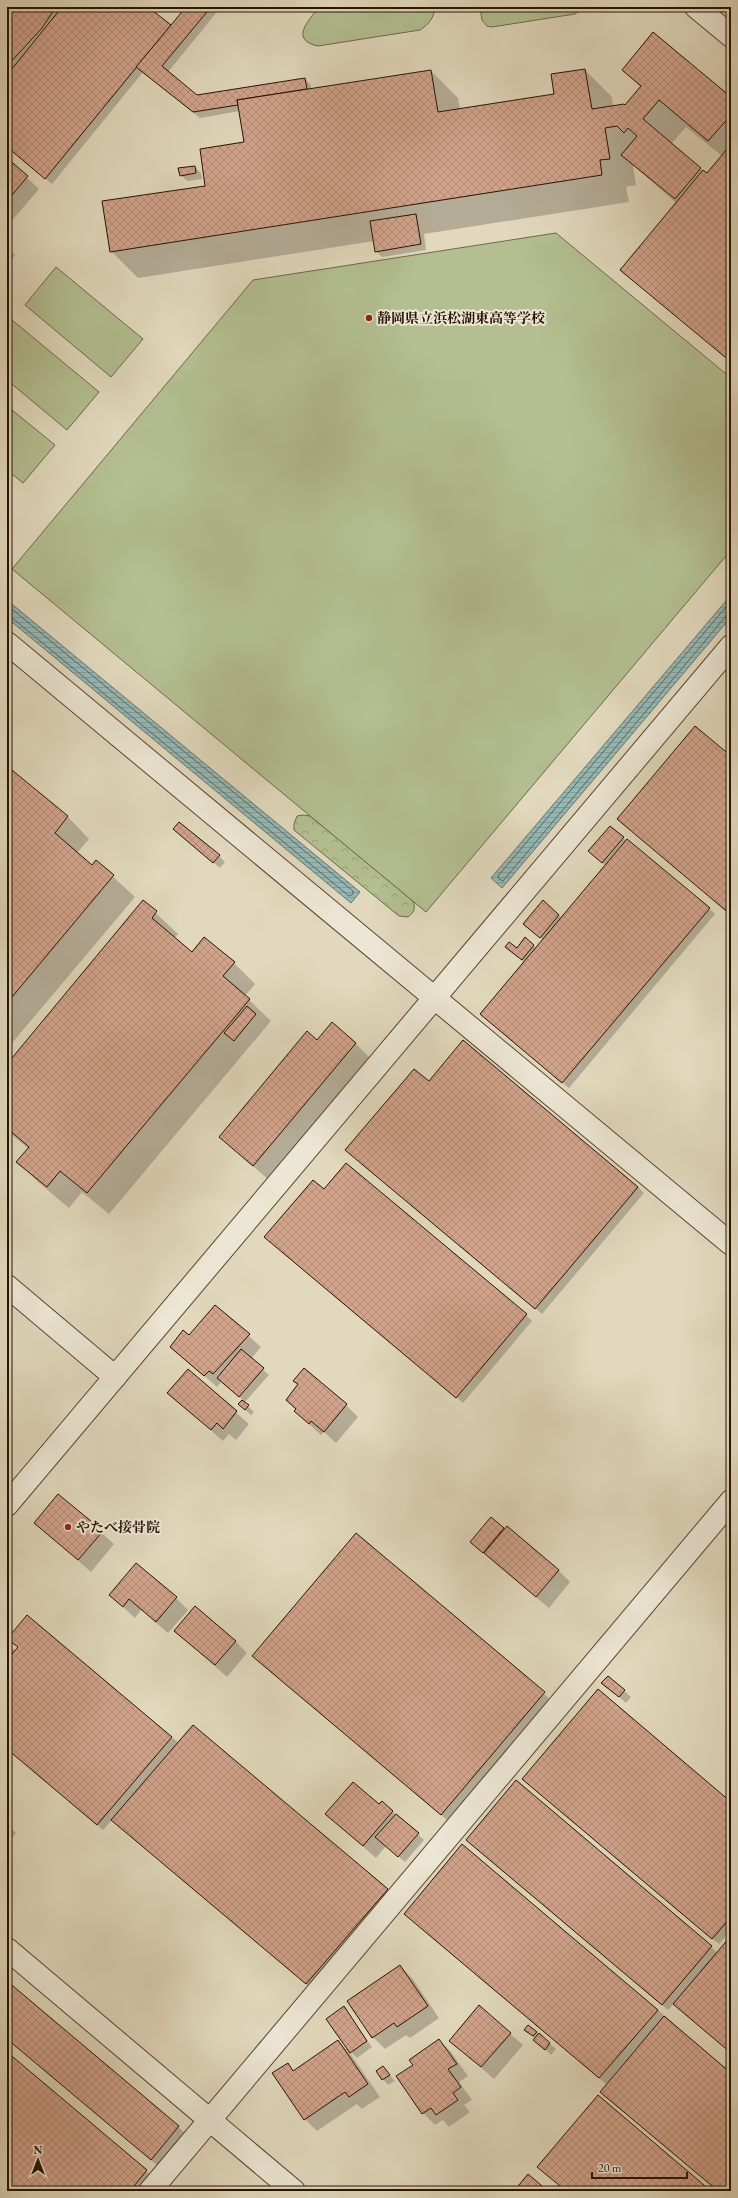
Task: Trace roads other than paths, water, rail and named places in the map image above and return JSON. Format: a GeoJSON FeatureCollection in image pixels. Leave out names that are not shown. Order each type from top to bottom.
{"type":"FeatureCollection","features":[{"type":"Feature","properties":{"kind":"street"},"geometry":{"type":"LineString","coordinates":[[696,7],[731,36]]}},
{"type":"Feature","properties":{"kind":"street"},"geometry":{"type":"LineString","coordinates":[[7,643],[436,996],[731,1244]]}},
{"type":"Feature","properties":{"kind":"street"},"geometry":{"type":"LineString","coordinates":[[7,1505],[731,646]]}},
{"type":"Feature","properties":{"kind":"street"},"geometry":{"type":"LineString","coordinates":[[7,1286],[115,1377]]}},
{"type":"Feature","properties":{"kind":"street"},"geometry":{"type":"LineString","coordinates":[[150,2191],[731,1501]]}},
{"type":"Feature","properties":{"kind":"street"},"geometry":{"type":"LineString","coordinates":[[7,1949],[294,2191]]}},
{"type":"Feature","properties":{"kind":"water"},"geometry":{"type":"Polygon","coordinates":[[[731,595],[731,617],[502,888],[491,878],[731,595]]]}},
{"type":"Feature","properties":{"kind":"water"},"geometry":{"type":"Polygon","coordinates":[[[7,600],[360,892],[351,903],[7,618],[7,600]]]}},
{"type":"Feature","properties":{"kind":"place","name":"静岡県立浜松湖東高等学校"},"geometry":{"type":"Point","coordinates":[369,318]}},
{"type":"Feature","properties":{"kind":"place","name":"やたべ接骨院"},"geometry":{"type":"Point","coordinates":[68,1527]}}]}
